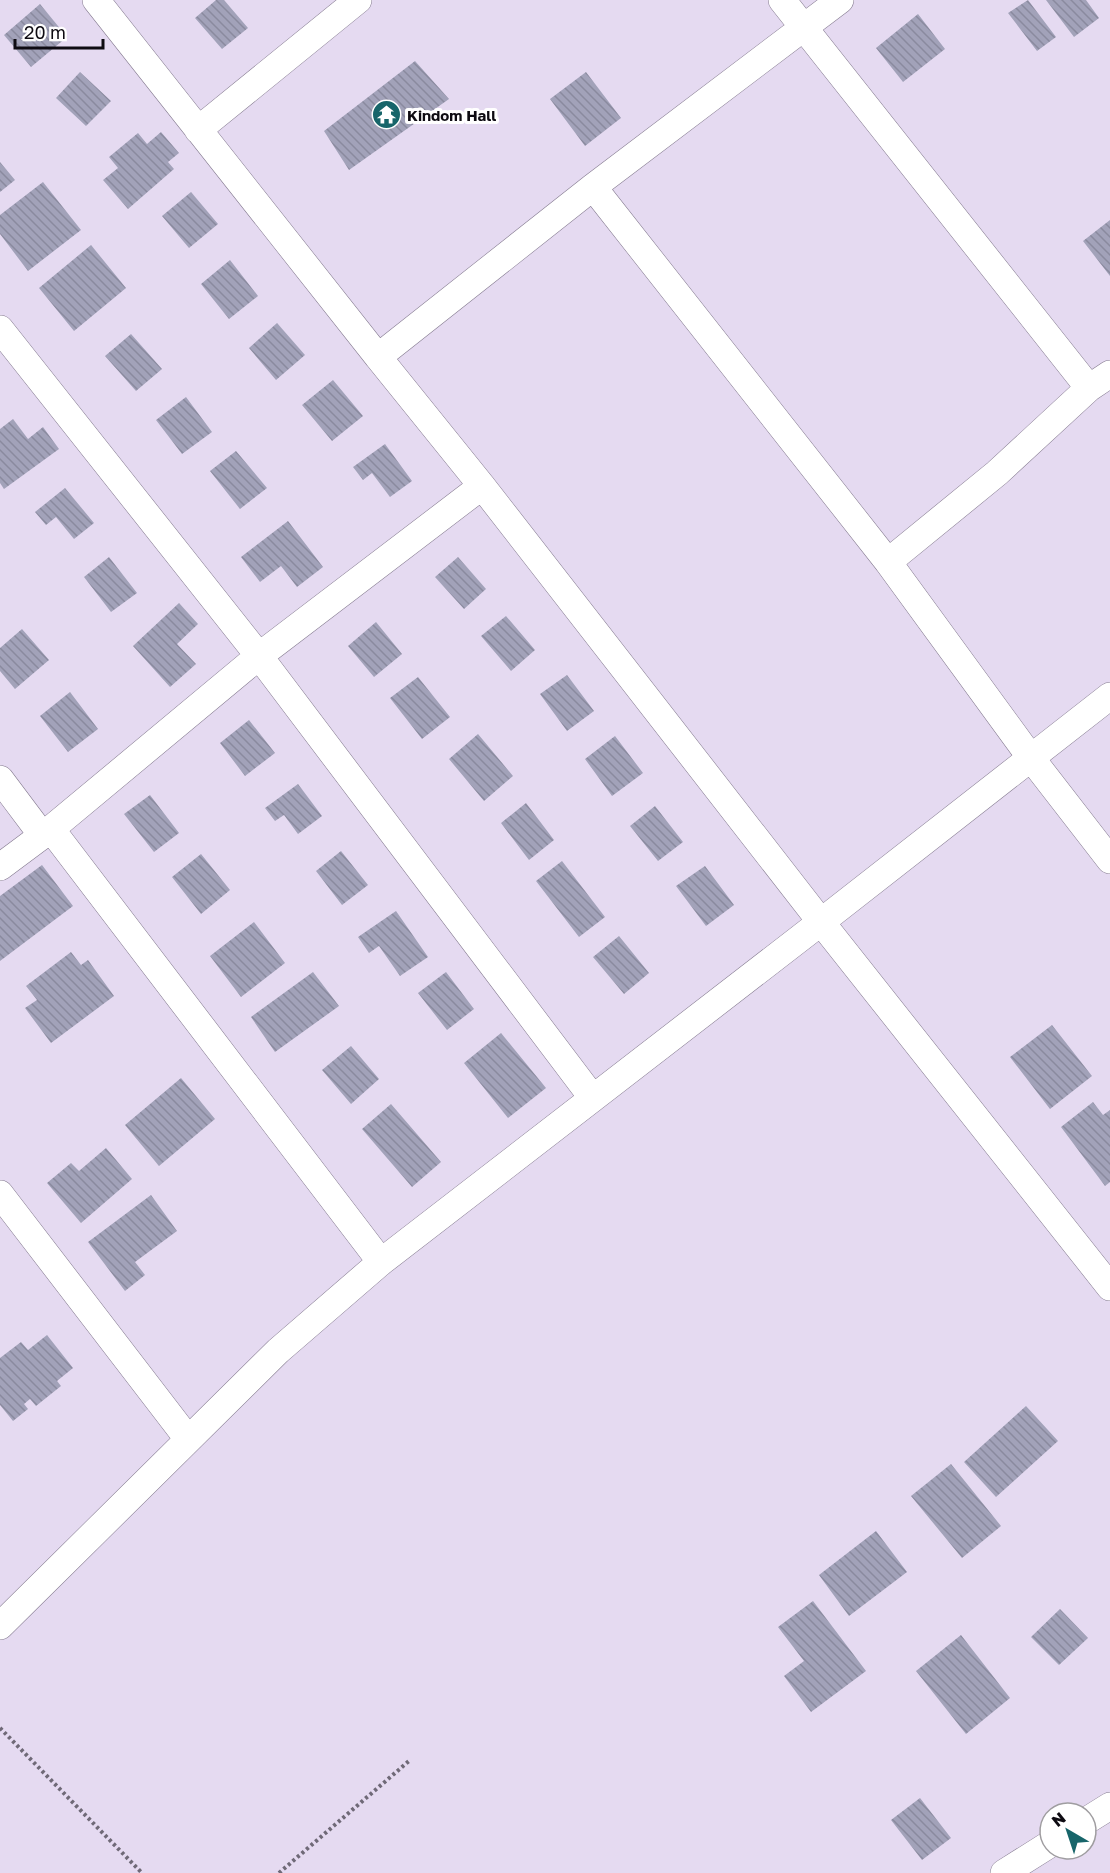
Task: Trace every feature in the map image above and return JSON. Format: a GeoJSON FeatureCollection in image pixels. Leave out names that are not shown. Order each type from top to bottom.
{"type":"FeatureCollection","features":[{"type":"Feature","properties":{"kind":"street"},"geometry":{"type":"LineString","coordinates":[[96,0],[482,486],[821,922],[1110,1287]]}},
{"type":"Feature","properties":{"kind":"street"},"geometry":{"type":"LineString","coordinates":[[198,130],[358,0]]}},
{"type":"Feature","properties":{"kind":"street"},"geometry":{"type":"LineString","coordinates":[[782,0],[1100,381],[997,473],[888,562]]}},
{"type":"Feature","properties":{"kind":"street"},"geometry":{"type":"LineString","coordinates":[[378,357],[592,187],[840,0]]}},
{"type":"Feature","properties":{"kind":"street"},"geometry":{"type":"LineString","coordinates":[[592,187],[888,562],[1031,758],[1110,860]]}},
{"type":"Feature","properties":{"kind":"street"},"geometry":{"type":"LineString","coordinates":[[0,329],[259,656],[592,1096]]}},
{"type":"Feature","properties":{"kind":"street"},"geometry":{"type":"LineString","coordinates":[[0,867],[47,832],[259,656],[482,486]]}},
{"type":"Feature","properties":{"kind":"street"},"geometry":{"type":"LineString","coordinates":[[0,1626],[278,1351],[381,1262],[1110,696]]}},
{"type":"Feature","properties":{"kind":"street"},"geometry":{"type":"LineString","coordinates":[[0,779],[47,832],[381,1262]]}},
{"type":"Feature","properties":{"kind":"street"},"geometry":{"type":"LineString","coordinates":[[0,1194],[188,1439]]}},
{"type":"Feature","properties":{"kind":"street"},"geometry":{"type":"LineString","coordinates":[[1005,1873],[1038,1852]]}},
{"type":"Feature","properties":{"kind":"path"},"geometry":{"type":"LineString","coordinates":[[0,1728],[142,1873]]}},
{"type":"Feature","properties":{"kind":"path"},"geometry":{"type":"LineString","coordinates":[[279,1873],[409,1761]]}},
{"type":"Feature","properties":{"kind":"building"},"geometry":{"type":"Polygon","coordinates":[[[216,0],[224,0],[248,28],[222,49],[195,18],[216,0]]]}},
{"type":"Feature","properties":{"kind":"building"},"geometry":{"type":"Polygon","coordinates":[[[1028,0],[1056,37],[1037,51],[1008,13],[1028,0]]]}},
{"type":"Feature","properties":{"kind":"building"},"geometry":{"type":"Polygon","coordinates":[[[1046,0],[1086,0],[1099,18],[1074,37],[1046,0]]]}},
{"type":"Feature","properties":{"kind":"building"},"geometry":{"type":"Polygon","coordinates":[[[40,4],[67,37],[31,67],[4,35],[40,4]]]}},
{"type":"Feature","properties":{"kind":"building"},"geometry":{"type":"Polygon","coordinates":[[[918,14],[945,49],[903,82],[876,48],[918,14]]]}},
{"type":"Feature","properties":{"kind":"building","name":"Kindom Hall"},"geometry":{"type":"Polygon","coordinates":[[[415,61],[449,99],[349,170],[324,131],[415,61]]]}},
{"type":"Feature","properties":{"kind":"building"},"geometry":{"type":"Polygon","coordinates":[[[80,72],[111,101],[86,126],[56,98],[80,72]]]}},
{"type":"Feature","properties":{"kind":"building"},"geometry":{"type":"Polygon","coordinates":[[[586,72],[621,118],[585,146],[550,99],[586,72]]]}},
{"type":"Feature","properties":{"kind":"building"},"geometry":{"type":"Polygon","coordinates":[[[161,132],[179,153],[168,162],[174,169],[128,209],[103,180],[118,168],[109,157],[138,133],[147,144],[161,132]]]}},
{"type":"Feature","properties":{"kind":"building"},"geometry":{"type":"Polygon","coordinates":[[[0,162],[15,180],[0,192],[0,162]]]}},
{"type":"Feature","properties":{"kind":"building"},"geometry":{"type":"Polygon","coordinates":[[[43,182],[81,230],[28,271],[0,234],[0,215],[43,182]]]}},
{"type":"Feature","properties":{"kind":"building"},"geometry":{"type":"Polygon","coordinates":[[[191,192],[218,224],[189,248],[162,216],[191,192]]]}},
{"type":"Feature","properties":{"kind":"building"},"geometry":{"type":"Polygon","coordinates":[[[1110,220],[1110,276],[1083,241],[1110,220]]]}},
{"type":"Feature","properties":{"kind":"building"},"geometry":{"type":"Polygon","coordinates":[[[91,245],[126,288],[74,331],[39,288],[91,245]]]}},
{"type":"Feature","properties":{"kind":"building"},"geometry":{"type":"Polygon","coordinates":[[[230,260],[258,296],[229,319],[201,284],[230,260]]]}},
{"type":"Feature","properties":{"kind":"building"},"geometry":{"type":"Polygon","coordinates":[[[277,323],[305,355],[276,380],[249,348],[277,323]]]}},
{"type":"Feature","properties":{"kind":"building"},"geometry":{"type":"Polygon","coordinates":[[[131,334],[162,369],[136,391],[105,356],[131,334]]]}},
{"type":"Feature","properties":{"kind":"building"},"geometry":{"type":"Polygon","coordinates":[[[333,380],[363,416],[332,441],[302,405],[333,380]]]}},
{"type":"Feature","properties":{"kind":"building"},"geometry":{"type":"Polygon","coordinates":[[[186,397],[212,432],[182,454],[156,420],[186,397]]]}},
{"type":"Feature","properties":{"kind":"building"},"geometry":{"type":"Polygon","coordinates":[[[13,419],[28,439],[43,427],[59,449],[4,489],[0,483],[0,429],[13,419]]]}},
{"type":"Feature","properties":{"kind":"building"},"geometry":{"type":"Polygon","coordinates":[[[385,444],[412,481],[390,497],[372,473],[363,480],[353,467],[385,444]]]}},
{"type":"Feature","properties":{"kind":"building"},"geometry":{"type":"Polygon","coordinates":[[[236,451],[267,488],[240,509],[210,471],[236,451]]]}},
{"type":"Feature","properties":{"kind":"building"},"geometry":{"type":"Polygon","coordinates":[[[65,488],[94,523],[74,539],[56,517],[46,525],[35,512],[65,488]]]}},
{"type":"Feature","properties":{"kind":"building"},"geometry":{"type":"Polygon","coordinates":[[[288,521],[323,567],[297,587],[281,566],[260,582],[241,557],[288,521]]]}},
{"type":"Feature","properties":{"kind":"building"},"geometry":{"type":"Polygon","coordinates":[[[109,557],[137,593],[111,612],[84,577],[109,557]]]}},
{"type":"Feature","properties":{"kind":"building"},"geometry":{"type":"Polygon","coordinates":[[[458,557],[486,589],[464,609],[435,577],[458,557]]]}},
{"type":"Feature","properties":{"kind":"building"},"geometry":{"type":"Polygon","coordinates":[[[179,603],[198,624],[177,644],[196,664],[170,687],[133,646],[179,603]]]}},
{"type":"Feature","properties":{"kind":"building"},"geometry":{"type":"Polygon","coordinates":[[[506,616],[535,650],[511,671],[481,636],[506,616]]]}},
{"type":"Feature","properties":{"kind":"building"},"geometry":{"type":"Polygon","coordinates":[[[376,622],[402,654],[374,677],[348,646],[376,622]]]}},
{"type":"Feature","properties":{"kind":"building"},"geometry":{"type":"Polygon","coordinates":[[[22,629],[49,660],[15,689],[0,671],[0,648],[22,629]]]}},
{"type":"Feature","properties":{"kind":"building"},"geometry":{"type":"Polygon","coordinates":[[[567,675],[594,711],[567,731],[540,694],[567,675]]]}},
{"type":"Feature","properties":{"kind":"building"},"geometry":{"type":"Polygon","coordinates":[[[418,677],[450,717],[422,739],[390,698],[418,677]]]}},
{"type":"Feature","properties":{"kind":"building"},"geometry":{"type":"Polygon","coordinates":[[[70,692],[98,729],[68,752],[40,716],[70,692]]]}},
{"type":"Feature","properties":{"kind":"building"},"geometry":{"type":"Polygon","coordinates":[[[249,720],[275,753],[245,776],[220,743],[249,720]]]}},
{"type":"Feature","properties":{"kind":"building"},"geometry":{"type":"Polygon","coordinates":[[[478,734],[513,776],[484,801],[449,759],[478,734]]]}},
{"type":"Feature","properties":{"kind":"building"},"geometry":{"type":"Polygon","coordinates":[[[615,736],[643,773],[612,796],[585,759],[615,736]]]}},
{"type":"Feature","properties":{"kind":"building"},"geometry":{"type":"Polygon","coordinates":[[[298,784],[322,816],[298,834],[284,815],[275,821],[265,808],[298,784]]]}},
{"type":"Feature","properties":{"kind":"building"},"geometry":{"type":"Polygon","coordinates":[[[150,795],[179,833],[154,852],[124,814],[150,795]]]}},
{"type":"Feature","properties":{"kind":"building"},"geometry":{"type":"Polygon","coordinates":[[[526,803],[554,840],[529,860],[501,823],[526,803]]]}},
{"type":"Feature","properties":{"kind":"building"},"geometry":{"type":"Polygon","coordinates":[[[655,806],[683,842],[658,861],[630,826],[655,806]]]}},
{"type":"Feature","properties":{"kind":"building"},"geometry":{"type":"Polygon","coordinates":[[[341,851],[368,885],[342,905],[316,871],[341,851]]]}},
{"type":"Feature","properties":{"kind":"building"},"geometry":{"type":"Polygon","coordinates":[[[201,854],[230,890],[201,914],[172,877],[201,854]]]}},
{"type":"Feature","properties":{"kind":"building"},"geometry":{"type":"Polygon","coordinates":[[[562,861],[605,917],[579,937],[536,881],[562,861]]]}},
{"type":"Feature","properties":{"kind":"building"},"geometry":{"type":"Polygon","coordinates":[[[42,865],[73,906],[0,961],[0,896],[42,865]]]}},
{"type":"Feature","properties":{"kind":"building"},"geometry":{"type":"Polygon","coordinates":[[[705,866],[734,905],[706,926],[676,886],[705,866]]]}},
{"type":"Feature","properties":{"kind":"building"},"geometry":{"type":"Polygon","coordinates":[[[396,911],[428,957],[400,976],[379,946],[369,953],[358,937],[396,911]]]}},
{"type":"Feature","properties":{"kind":"building"},"geometry":{"type":"Polygon","coordinates":[[[254,922],[285,963],[241,997],[210,956],[254,922]]]}},
{"type":"Feature","properties":{"kind":"building"},"geometry":{"type":"Polygon","coordinates":[[[619,936],[649,973],[624,994],[593,957],[619,936]]]}},
{"type":"Feature","properties":{"kind":"building"},"geometry":{"type":"Polygon","coordinates":[[[71,952],[81,965],[88,960],[114,996],[51,1043],[25,1008],[37,1000],[26,986],[71,952]]]}},
{"type":"Feature","properties":{"kind":"building"},"geometry":{"type":"Polygon","coordinates":[[[313,972],[339,1006],[275,1052],[251,1017],[313,972]]]}},
{"type":"Feature","properties":{"kind":"building"},"geometry":{"type":"Polygon","coordinates":[[[446,972],[474,1009],[447,1030],[418,993],[446,972]]]}},
{"type":"Feature","properties":{"kind":"building"},"geometry":{"type":"Polygon","coordinates":[[[1052,1025],[1092,1076],[1050,1109],[1010,1057],[1052,1025]]]}},
{"type":"Feature","properties":{"kind":"building"},"geometry":{"type":"Polygon","coordinates":[[[501,1033],[546,1088],[508,1118],[464,1063],[501,1033]]]}},
{"type":"Feature","properties":{"kind":"building"},"geometry":{"type":"Polygon","coordinates":[[[351,1046],[379,1079],[351,1104],[322,1070],[351,1046]]]}},
{"type":"Feature","properties":{"kind":"building"},"geometry":{"type":"Polygon","coordinates":[[[181,1078],[215,1119],[159,1166],[125,1125],[181,1078]]]}},
{"type":"Feature","properties":{"kind":"building"},"geometry":{"type":"Polygon","coordinates":[[[1093,1102],[1103,1115],[1110,1110],[1110,1182],[1105,1186],[1061,1127],[1093,1102]]]}},
{"type":"Feature","properties":{"kind":"building"},"geometry":{"type":"Polygon","coordinates":[[[391,1104],[441,1162],[412,1187],[362,1129],[391,1104]]]}},
{"type":"Feature","properties":{"kind":"building"},"geometry":{"type":"Polygon","coordinates":[[[106,1148],[132,1179],[81,1223],[47,1183],[71,1163],[79,1171],[106,1148]]]}},
{"type":"Feature","properties":{"kind":"building"},"geometry":{"type":"Polygon","coordinates":[[[151,1195],[177,1231],[135,1262],[145,1275],[125,1291],[88,1242],[151,1195]]]}},
{"type":"Feature","properties":{"kind":"building"},"geometry":{"type":"Polygon","coordinates":[[[47,1335],[73,1368],[57,1381],[61,1386],[36,1406],[30,1399],[24,1404],[28,1409],[13,1421],[0,1405],[0,1358],[21,1342],[28,1350],[47,1335]]]}},
{"type":"Feature","properties":{"kind":"building"},"geometry":{"type":"Polygon","coordinates":[[[1026,1406],[1058,1441],[996,1497],[964,1462],[1026,1406]]]}},
{"type":"Feature","properties":{"kind":"building"},"geometry":{"type":"Polygon","coordinates":[[[951,1464],[1001,1526],[962,1558],[911,1496],[951,1464]]]}},
{"type":"Feature","properties":{"kind":"building"},"geometry":{"type":"Polygon","coordinates":[[[876,1531],[907,1572],[849,1616],[819,1575],[876,1531]]]}},
{"type":"Feature","properties":{"kind":"building"},"geometry":{"type":"Polygon","coordinates":[[[813,1601],[866,1671],[811,1712],[784,1676],[804,1661],[778,1627],[813,1601]]]}},
{"type":"Feature","properties":{"kind":"building"},"geometry":{"type":"Polygon","coordinates":[[[1060,1609],[1088,1638],[1059,1665],[1031,1637],[1060,1609]]]}},
{"type":"Feature","properties":{"kind":"building"},"geometry":{"type":"Polygon","coordinates":[[[961,1635],[1010,1698],[966,1734],[916,1671],[961,1635]]]}},
{"type":"Feature","properties":{"kind":"building"},"geometry":{"type":"Polygon","coordinates":[[[920,1798],[951,1838],[922,1860],[891,1820],[920,1798]]]}},
{"type":"Feature","properties":{"kind":"place","name":"Kindom Hall"},"geometry":{"type":"Point","coordinates":[386,115]}}]}
